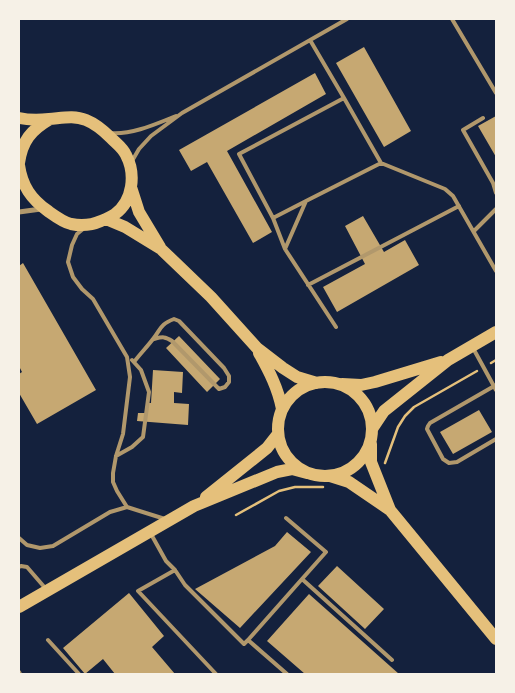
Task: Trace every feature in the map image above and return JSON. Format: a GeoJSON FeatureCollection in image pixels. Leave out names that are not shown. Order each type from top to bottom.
{"type":"FeatureCollection","features":[{"type":"Feature","properties":{"kind":"main road"},"geometry":{"type":"LineString","coordinates":[[19,118],[50,119],[74,117],[85,119],[106,133],[126,154],[132,174],[129,196],[115,214],[96,223],[78,225],[58,218],[30,195],[20,175],[19,158],[28,136],[41,124],[50,119]]}},
{"type":"Feature","properties":{"kind":"main road"},"geometry":{"type":"LineString","coordinates":[[131,187],[139,212],[161,249]]}},
{"type":"Feature","properties":{"kind":"main road"},"geometry":{"type":"LineString","coordinates":[[106,219],[125,227],[161,249],[211,297],[257,348],[298,377],[317,383]]}},
{"type":"Feature","properties":{"kind":"main road"},"geometry":{"type":"LineString","coordinates":[[194,506],[277,472],[292,469],[330,476],[346,471],[364,456],[371,435],[384,411],[448,360],[496,332]]}},
{"type":"Feature","properties":{"kind":"main road"},"geometry":{"type":"LineString","coordinates":[[257,348],[271,374],[280,396],[282,409]]}},
{"type":"Feature","properties":{"kind":"main road"},"geometry":{"type":"LineString","coordinates":[[339,384],[361,385],[375,382],[448,360]]}},
{"type":"Feature","properties":{"kind":"main road"},"geometry":{"type":"LineString","coordinates":[[307,473],[287,458],[280,443],[278,421],[282,409],[293,394],[308,385],[332,382],[347,387],[360,398],[369,412],[371,462],[390,510]]}},
{"type":"Feature","properties":{"kind":"main road"},"geometry":{"type":"LineString","coordinates":[[19,607],[194,506],[267,448],[278,434]]}},
{"type":"Feature","properties":{"kind":"main road"},"geometry":{"type":"LineString","coordinates":[[330,476],[349,482],[390,510],[496,639]]}},
{"type":"Feature","properties":{"kind":"street"},"geometry":{"type":"LineString","coordinates":[[19,212],[45,209]]}},
{"type":"Feature","properties":{"kind":"lane"},"geometry":{"type":"LineString","coordinates":[[130,165],[139,149],[151,136],[182,113],[347,19]]}},
{"type":"Feature","properties":{"kind":"lane"},"geometry":{"type":"LineString","coordinates":[[452,19],[496,93]]}},
{"type":"Feature","properties":{"kind":"lane"},"geometry":{"type":"LineString","coordinates":[[310,40],[381,163],[445,189],[453,196],[496,271]]}},
{"type":"Feature","properties":{"kind":"lane"},"geometry":{"type":"LineString","coordinates":[[336,327],[285,249],[273,218],[239,154],[344,98]]}},
{"type":"Feature","properties":{"kind":"lane"},"geometry":{"type":"LineString","coordinates":[[106,133],[117,134],[136,130],[182,113]]}},
{"type":"Feature","properties":{"kind":"lane"},"geometry":{"type":"LineString","coordinates":[[483,118],[463,130],[493,183],[496,193]]}},
{"type":"Feature","properties":{"kind":"lane"},"geometry":{"type":"LineString","coordinates":[[273,218],[381,163]]}},
{"type":"Feature","properties":{"kind":"lane"},"geometry":{"type":"LineString","coordinates":[[285,249],[306,201]]}},
{"type":"Feature","properties":{"kind":"lane"},"geometry":{"type":"LineString","coordinates":[[308,285],[459,206]]}},
{"type":"Feature","properties":{"kind":"lane"},"geometry":{"type":"LineString","coordinates":[[474,231],[496,209]]}},
{"type":"Feature","properties":{"kind":"lane"},"geometry":{"type":"LineString","coordinates":[[88,225],[77,234],[68,262],[73,277],[93,299],[127,357],[130,377],[122,434],[113,473],[113,482],[127,507]]}},
{"type":"Feature","properties":{"kind":"lane"},"geometry":{"type":"LineString","coordinates":[[134,362],[154,339],[160,327],[174,319],[179,321],[224,368],[229,376],[229,382],[225,387],[219,389],[172,341],[162,336],[154,339]]}},
{"type":"Feature","properties":{"kind":"lane"},"geometry":{"type":"LineString","coordinates":[[472,346],[496,387],[430,423],[427,429],[443,460],[449,463],[457,462],[496,439]]}},
{"type":"Feature","properties":{"kind":"lane"},"geometry":{"type":"LineString","coordinates":[[116,456],[132,447],[143,437],[149,392],[141,370],[127,357]]}},
{"type":"Feature","properties":{"kind":"lane"},"geometry":{"type":"LineString","coordinates":[[19,538],[27,545],[40,548],[53,546],[110,512],[127,507],[170,521]]}},
{"type":"Feature","properties":{"kind":"lane"},"geometry":{"type":"LineString","coordinates":[[149,532],[166,561],[175,570],[184,586],[244,644],[326,552],[286,518]]}},
{"type":"Feature","properties":{"kind":"lane"},"geometry":{"type":"LineString","coordinates":[[19,567],[27,567],[48,590]]}},
{"type":"Feature","properties":{"kind":"lane"},"geometry":{"type":"LineString","coordinates":[[175,570],[138,591],[216,674]]}},
{"type":"Feature","properties":{"kind":"lane"},"geometry":{"type":"LineString","coordinates":[[302,579],[392,660]]}},
{"type":"Feature","properties":{"kind":"lane"},"geometry":{"type":"LineString","coordinates":[[48,640],[79,674]]}},
{"type":"Feature","properties":{"kind":"lane"},"geometry":{"type":"LineString","coordinates":[[248,640],[287,674]]}},
{"type":"Feature","properties":{"kind":"building"},"geometry":{"type":"Polygon","coordinates":[[[364,47],[411,131],[384,147],[336,63],[364,47]]]}},
{"type":"Feature","properties":{"kind":"building"},"geometry":{"type":"Polygon","coordinates":[[[315,73],[326,94],[227,151],[272,232],[253,243],[207,162],[191,171],[179,150],[315,73]]]}},
{"type":"Feature","properties":{"kind":"building"},"geometry":{"type":"Polygon","coordinates":[[[496,116],[496,157],[478,126],[496,116]]]}},
{"type":"Feature","properties":{"kind":"building"},"geometry":{"type":"Polygon","coordinates":[[[363,216],[384,252],[405,240],[419,265],[337,312],[323,287],[365,264],[345,226],[363,216]]]}},
{"type":"Feature","properties":{"kind":"building"},"geometry":{"type":"Polygon","coordinates":[[[23,263],[96,390],[37,424],[19,393],[19,374],[22,372],[19,366],[19,266],[23,263]]]}},
{"type":"Feature","properties":{"kind":"building"},"geometry":{"type":"Polygon","coordinates":[[[179,336],[220,379],[207,392],[166,348],[179,336]]]}},
{"type":"Feature","properties":{"kind":"building"},"geometry":{"type":"Polygon","coordinates":[[[153,370],[183,372],[182,393],[174,392],[174,403],[189,404],[188,425],[137,421],[138,413],[147,413],[147,403],[151,403],[153,370]]]}},
{"type":"Feature","properties":{"kind":"building"},"geometry":{"type":"Polygon","coordinates":[[[479,410],[492,432],[453,454],[440,432],[479,410]]]}},
{"type":"Feature","properties":{"kind":"building"},"geometry":{"type":"Polygon","coordinates":[[[287,532],[311,552],[240,628],[195,589],[275,546],[287,532]]]}},
{"type":"Feature","properties":{"kind":"building"},"geometry":{"type":"Polygon","coordinates":[[[337,566],[384,609],[365,629],[318,586],[337,566]]]}},
{"type":"Feature","properties":{"kind":"building"},"geometry":{"type":"Polygon","coordinates":[[[129,593],[164,636],[152,647],[175,674],[115,674],[103,659],[85,674],[63,648],[129,593]]]}},
{"type":"Feature","properties":{"kind":"building"},"geometry":{"type":"Polygon","coordinates":[[[309,594],[399,674],[305,674],[267,641],[309,594]]]}}]}
